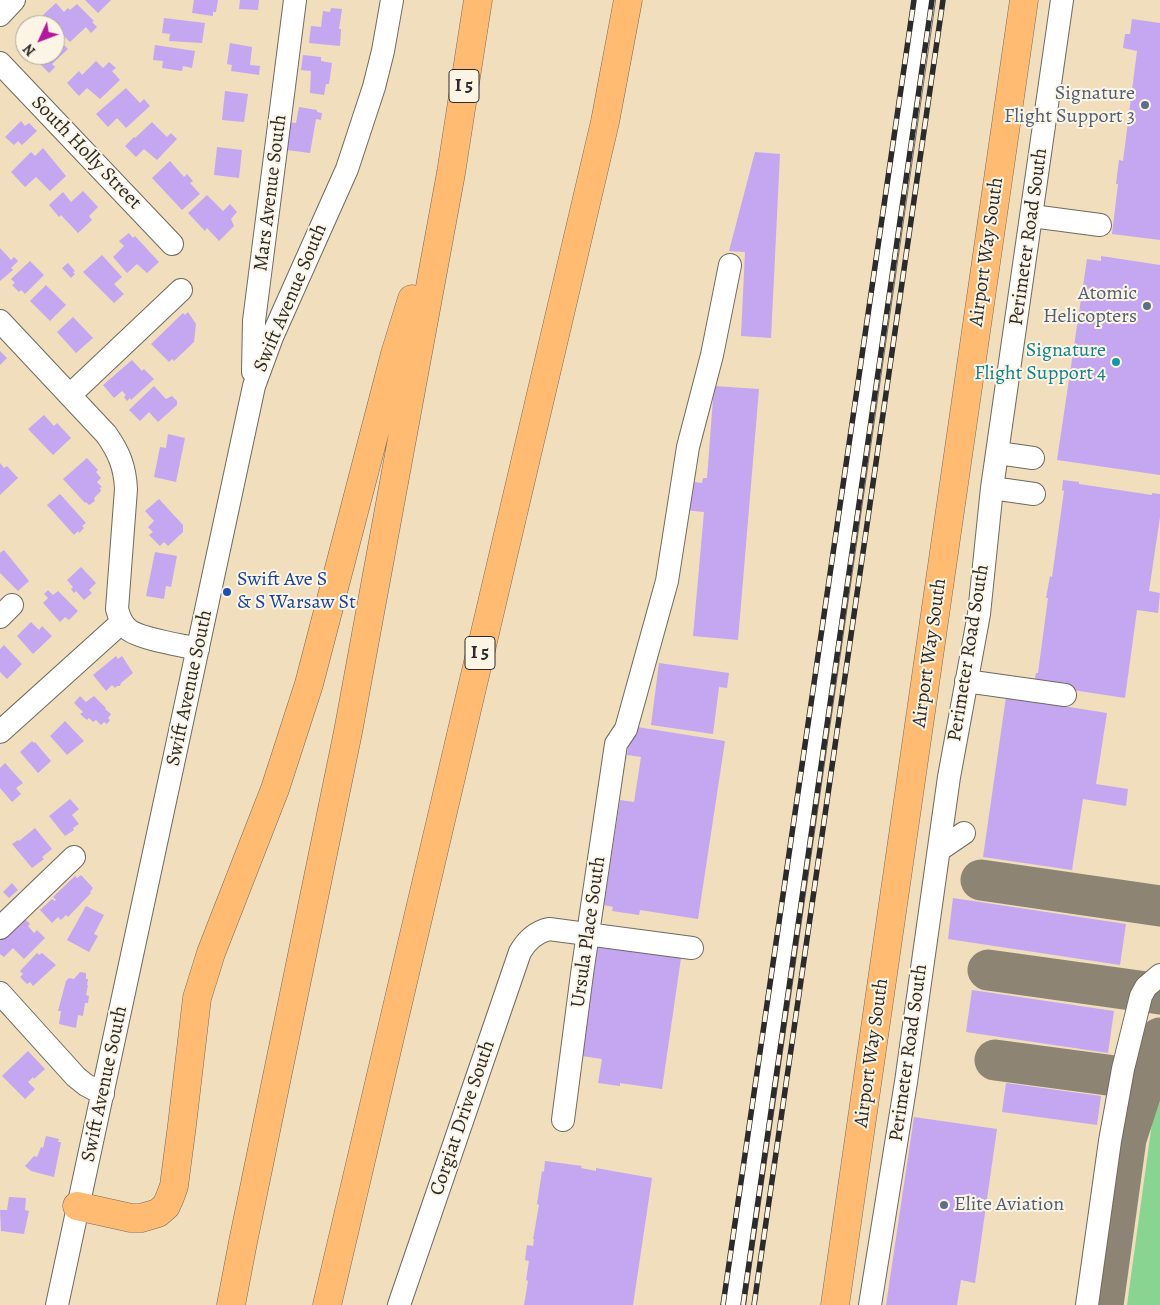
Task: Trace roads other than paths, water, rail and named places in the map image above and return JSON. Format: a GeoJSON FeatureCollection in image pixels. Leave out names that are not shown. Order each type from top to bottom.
{"type":"FeatureCollection","features":[{"type":"Feature","properties":{"kind":"main road","name":"I 5"},"geometry":{"type":"LineString","coordinates":[[231,1305],[348,732],[451,173],[478,0]]}},
{"type":"Feature","properties":{"kind":"main road","name":"I 5"},"geometry":{"type":"LineString","coordinates":[[327,1305],[605,122],[628,0]]}},
{"type":"Feature","properties":{"kind":"main road","name":"Airport Way South"},"geometry":{"type":"LineString","coordinates":[[835,1305],[1024,0]]}},
{"type":"Feature","properties":{"kind":"main road"},"geometry":{"type":"LineString","coordinates":[[77,1206],[131,1218],[141,1218],[158,1212],[166,1206],[174,1186],[196,998],[211,953],[275,789],[309,684],[395,354],[451,173]]}},
{"type":"Feature","properties":{"kind":"street"},"geometry":{"type":"LineString","coordinates":[[0,15],[14,0]]}},
{"type":"Feature","properties":{"kind":"street","name":"Mars Avenue South"},"geometry":{"type":"LineString","coordinates":[[254,386],[254,321],[295,0]]}},
{"type":"Feature","properties":{"kind":"street","name":"Swift Avenue South"},"geometry":{"type":"LineString","coordinates":[[57,1305],[254,386],[272,337],[347,169],[374,87],[383,51],[392,0]]}},
{"type":"Feature","properties":{"kind":"street"},"geometry":{"type":"LineString","coordinates":[[734,1305],[924,0]]}},
{"type":"Feature","properties":{"kind":"street","name":"Perimeter Road South"},"geometry":{"type":"LineString","coordinates":[[870,1305],[906,1082],[949,777],[979,614],[992,488],[1062,0]]}},
{"type":"Feature","properties":{"kind":"street","name":"South Holly Street"},"geometry":{"type":"LineString","coordinates":[[0,63],[172,244]]}},
{"type":"Feature","properties":{"kind":"street"},"geometry":{"type":"LineString","coordinates":[[1032,216],[1100,225]]}},
{"type":"Feature","properties":{"kind":"street","name":"Ursula Place South"},"geometry":{"type":"LineString","coordinates":[[563,1120],[616,744],[626,729],[667,581],[688,447],[712,354],[730,265]]}},
{"type":"Feature","properties":{"kind":"street"},"geometry":{"type":"LineString","coordinates":[[70,395],[181,290]]}},
{"type":"Feature","properties":{"kind":"street"},"geometry":{"type":"LineString","coordinates":[[0,321],[106,434],[122,458],[126,489],[116,609],[122,622],[128,629],[138,635],[198,649]]}},
{"type":"Feature","properties":{"kind":"street"},"geometry":{"type":"LineString","coordinates":[[998,452],[1033,458]]}},
{"type":"Feature","properties":{"kind":"street"},"geometry":{"type":"LineString","coordinates":[[992,488],[1034,494]]}},
{"type":"Feature","properties":{"kind":"street"},"geometry":{"type":"LineString","coordinates":[[0,732],[122,622]]}},
{"type":"Feature","properties":{"kind":"street"},"geometry":{"type":"LineString","coordinates":[[966,681],[1065,696]]}},
{"type":"Feature","properties":{"kind":"street"},"geometry":{"type":"LineString","coordinates":[[939,850],[964,833]]}},
{"type":"Feature","properties":{"kind":"street"},"geometry":{"type":"LineString","coordinates":[[0,928],[74,857]]}},
{"type":"Feature","properties":{"kind":"street","name":"Corgiat Drive South"},"geometry":{"type":"LineString","coordinates":[[399,1305],[520,952],[525,943],[541,931],[549,929],[589,934]]}},
{"type":"Feature","properties":{"kind":"street"},"geometry":{"type":"LineString","coordinates":[[589,934],[692,948]]}},
{"type":"Feature","properties":{"kind":"street"},"geometry":{"type":"LineString","coordinates":[[1087,1305],[1110,1141],[1123,1069],[1141,996],[1146,987],[1160,975]]}},
{"type":"Feature","properties":{"kind":"street"},"geometry":{"type":"LineString","coordinates":[[0,993],[76,1077],[103,1094]]}},
{"type":"Feature","properties":{"kind":"railway"},"geometry":{"type":"LineString","coordinates":[[723,1305],[914,0]]}},
{"type":"Feature","properties":{"kind":"railway"},"geometry":{"type":"LineString","coordinates":[[743,1305],[932,0]]}},
{"type":"Feature","properties":{"kind":"railway"},"geometry":{"type":"LineString","coordinates":[[754,1305],[943,0]]}},
{"type":"Feature","properties":{"kind":"place","name":"Signature Flight Support 3"},"geometry":{"type":"Point","coordinates":[1145,105]}},
{"type":"Feature","properties":{"kind":"place","name":"Atomic Helicopters"},"geometry":{"type":"Point","coordinates":[1147,306]}},
{"type":"Feature","properties":{"kind":"place","name":"Signature Flight Support 4"},"geometry":{"type":"Point","coordinates":[1116,362]}},
{"type":"Feature","properties":{"kind":"place","name":"Swift Ave S & S Warsaw St"},"geometry":{"type":"Point","coordinates":[227,592]}},
{"type":"Feature","properties":{"kind":"place","name":"Elite Aviation"},"geometry":{"type":"Point","coordinates":[944,1205]}}]}
